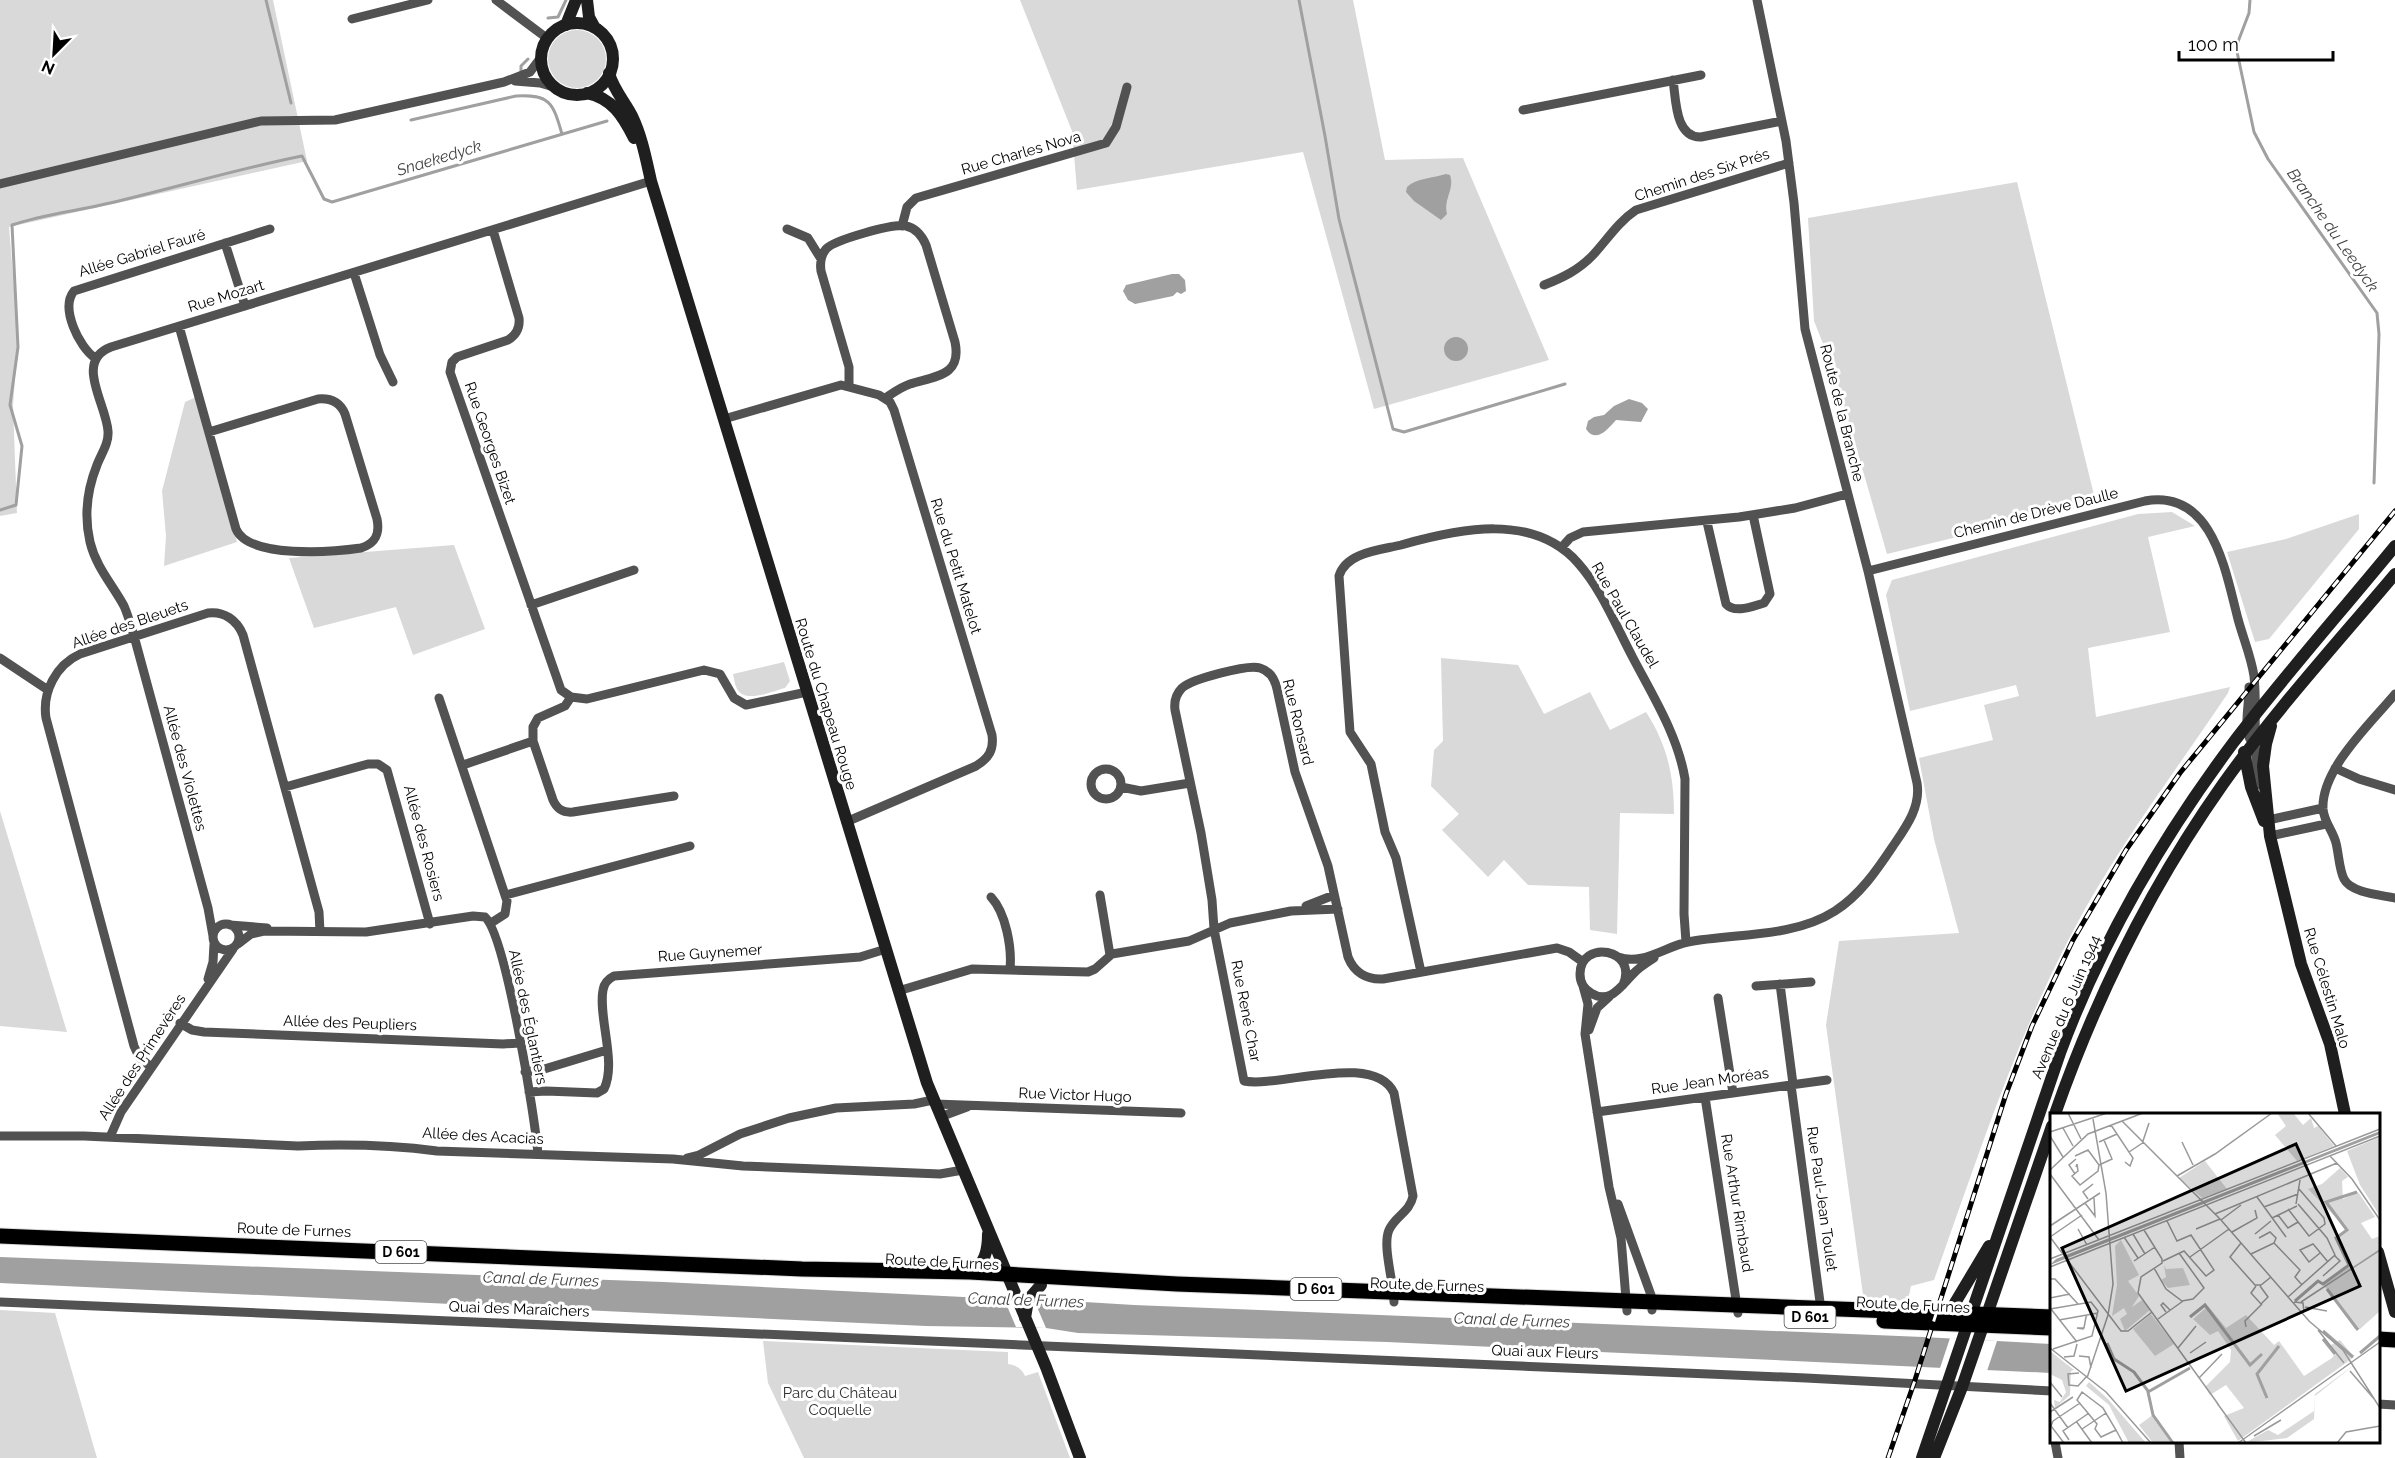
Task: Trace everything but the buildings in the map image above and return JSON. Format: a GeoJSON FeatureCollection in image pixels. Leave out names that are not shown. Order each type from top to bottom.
{"type":"FeatureCollection","features":[{"type":"Feature","properties":{"kind":"main road","name":"Route de Furnes"},"geometry":{"type":"LineString","coordinates":[[0,1236],[802,1269],[970,1272],[1035,1291],[1394,1297]]}},
{"type":"Feature","properties":{"kind":"main road","name":"Route de Furnes"},"geometry":{"type":"LineString","coordinates":[[802,1269],[865,1277],[1010,1284],[1822,1313],[1977,1320],[2050,1328]]}},
{"type":"Feature","properties":{"kind":"main road","name":"Route de Furnes"},"geometry":{"type":"LineString","coordinates":[[1822,1313],[1949,1313],[1977,1320],[2050,1317]]}},
{"type":"Feature","properties":{"kind":"main road"},"geometry":{"type":"LineString","coordinates":[[2380,1332],[2395,1333]]}},
{"type":"Feature","properties":{"kind":"street"},"geometry":{"type":"LineString","coordinates":[[352,19],[428,0]]}},
{"type":"Feature","properties":{"kind":"street"},"geometry":{"type":"LineString","coordinates":[[496,0],[548,39]]}},
{"type":"Feature","properties":{"kind":"street"},"geometry":{"type":"LineString","coordinates":[[566,25],[576,0]]}},
{"type":"Feature","properties":{"kind":"street"},"geometry":{"type":"LineString","coordinates":[[504,82],[533,82],[575,94],[587,93],[601,85],[609,73],[612,61],[611,49],[589,16],[587,0]]}},
{"type":"Feature","properties":{"kind":"street","name":"Route de la Branche"},"geometry":{"type":"LineString","coordinates":[[1681,944],[1791,928],[1822,918],[1840,907],[1864,884],[1905,827],[1915,807],[1918,788],[1868,571],[1805,329],[1789,163],[1757,0]]}},
{"type":"Feature","properties":{"kind":"street"},"geometry":{"type":"LineString","coordinates":[[0,184],[261,121],[335,120],[504,82],[527,74],[536,65],[548,39],[555,31],[566,25],[579,23],[595,28]]}},
{"type":"Feature","properties":{"kind":"street"},"geometry":{"type":"LineString","coordinates":[[542,56],[544,72],[557,88]]}},
{"type":"Feature","properties":{"kind":"street","name":"Route du Chapeau Rouge"},"geometry":{"type":"LineString","coordinates":[[609,73],[638,130],[651,181],[846,822],[934,1102],[1036,1343],[1080,1458]]}},
{"type":"Feature","properties":{"kind":"street"},"geometry":{"type":"LineString","coordinates":[[1523,110],[1701,75]]}},
{"type":"Feature","properties":{"kind":"street"},"geometry":{"type":"LineString","coordinates":[[1673,80],[1682,126],[1685,132],[1694,136],[1701,137],[1782,121]]}},
{"type":"Feature","properties":{"kind":"street","name":"Rue Charles Nova"},"geometry":{"type":"LineString","coordinates":[[902,226],[907,207],[916,198],[1106,143],[1116,127],[1127,87]]}},
{"type":"Feature","properties":{"kind":"street","name":"Route du Chapeau Rouge"},"geometry":{"type":"LineString","coordinates":[[587,93],[606,99],[619,113],[634,139],[651,181]]}},
{"type":"Feature","properties":{"kind":"street","name":"Chemin des Six Prés"},"geometry":{"type":"LineString","coordinates":[[1544,285],[1564,277],[1581,266],[1617,226],[1636,210],[1789,163]]}},
{"type":"Feature","properties":{"kind":"street","name":"Rue Mozart"},"geometry":{"type":"LineString","coordinates":[[95,358],[111,346],[651,181]]}},
{"type":"Feature","properties":{"kind":"street"},"geometry":{"type":"LineString","coordinates":[[724,419],[833,385],[849,386],[885,398],[900,388],[944,374],[952,367],[956,357],[955,342],[924,241],[914,229],[902,226],[888,227],[832,245],[826,249],[821,259]]}},
{"type":"Feature","properties":{"kind":"street","name":"Allée Gabriel Fauré"},"geometry":{"type":"LineString","coordinates":[[95,358],[84,348],[77,337],[68,305],[69,297],[74,291],[270,228]]}},
{"type":"Feature","properties":{"kind":"street"},"geometry":{"type":"LineString","coordinates":[[787,229],[808,238],[821,259],[822,275],[849,367],[849,386]]}},
{"type":"Feature","properties":{"kind":"street","name":"Rue Georges Bizet"},"geometry":{"type":"LineString","coordinates":[[492,230],[519,318],[519,327],[513,337],[508,340],[457,357],[452,362],[450,372],[558,684],[563,692],[572,697]]}},
{"type":"Feature","properties":{"kind":"street","name":"Allée Gabriel Fauré"},"geometry":{"type":"LineString","coordinates":[[225,243],[245,306]]}},
{"type":"Feature","properties":{"kind":"street"},"geometry":{"type":"LineString","coordinates":[[354,273],[380,355],[393,382]]}},
{"type":"Feature","properties":{"kind":"street"},"geometry":{"type":"LineString","coordinates":[[179,326],[236,529],[244,541],[299,552],[361,548],[369,545],[376,538],[377,519],[344,412],[338,404],[328,399],[318,399],[209,432]]}},
{"type":"Feature","properties":{"kind":"street"},"geometry":{"type":"LineString","coordinates":[[95,358],[93,372],[109,435],[89,492],[88,529],[99,567],[123,606],[134,636]]}},
{"type":"Feature","properties":{"kind":"street","name":"Rue du Petit Matelot"},"geometry":{"type":"LineString","coordinates":[[846,822],[976,766],[988,757],[992,747],[992,735],[897,420],[891,404],[885,398]]}},
{"type":"Feature","properties":{"kind":"street"},"geometry":{"type":"LineString","coordinates":[[1561,548],[1570,538],[1583,532],[1707,522],[1753,515],[1847,494]]}},
{"type":"Feature","properties":{"kind":"street","name":"Chemin de Drève Daulle"},"geometry":{"type":"LineString","coordinates":[[1868,571],[2151,500],[2170,500],[2181,504],[2192,510],[2205,525]]}},
{"type":"Feature","properties":{"kind":"street"},"geometry":{"type":"LineString","coordinates":[[1707,522],[1726,604],[1738,609],[1764,603],[1770,594],[1753,515]]}},
{"type":"Feature","properties":{"kind":"street","name":"Rue Célestin Malo"},"geometry":{"type":"LineString","coordinates":[[2205,525],[2222,566],[2252,667],[2257,713],[2254,744],[2270,836],[2301,964],[2330,1044],[2345,1113]]}},
{"type":"Feature","properties":{"kind":"street","name":"Rue Paul Claudel"},"geometry":{"type":"LineString","coordinates":[[1421,972],[1396,858],[1384,828],[1371,764],[1353,741],[1350,732],[1339,584],[1342,567],[1352,559],[1419,540],[1468,530],[1496,528],[1516,530],[1536,536],[1561,548],[1580,566],[1602,600],[1662,713],[1681,759],[1686,792],[1684,914],[1681,944]]}},
{"type":"Feature","properties":{"kind":"street"},"geometry":{"type":"LineString","coordinates":[[2246,727],[2395,546]]}},
{"type":"Feature","properties":{"kind":"street"},"geometry":{"type":"LineString","coordinates":[[531,604],[634,570]]}},
{"type":"Feature","properties":{"kind":"street","name":"Rue Célestin Malo"},"geometry":{"type":"LineString","coordinates":[[2244,756],[2395,573]]}},
{"type":"Feature","properties":{"kind":"street","name":"Allée des Bleuets"},"geometry":{"type":"LineString","coordinates":[[48,690],[59,670],[73,658],[134,636],[212,612],[225,615],[237,623],[243,635],[319,912],[321,932]]}},
{"type":"Feature","properties":{"kind":"street","name":"Allée des Violettes"},"geometry":{"type":"LineString","coordinates":[[134,636],[208,908],[214,940]]}},
{"type":"Feature","properties":{"kind":"street","name":"Rue Célestin Malo"},"geometry":{"type":"LineString","coordinates":[[2244,640],[2249,698],[2244,756],[2251,787],[2266,816]]}},
{"type":"Feature","properties":{"kind":"street"},"geometry":{"type":"LineString","coordinates":[[0,658],[48,690],[45,706],[46,718],[134,1046],[139,1057],[151,1067]]}},
{"type":"Feature","properties":{"kind":"street","name":"Rue Ronsard"},"geometry":{"type":"LineString","coordinates":[[1214,929],[1202,841],[1175,705],[1178,694],[1189,683],[1250,667],[1264,670],[1272,676],[1295,772],[1326,860],[1334,895]]}},
{"type":"Feature","properties":{"kind":"street"},"geometry":{"type":"LineString","coordinates":[[674,796],[564,812],[556,807],[553,800],[532,741],[533,727],[538,718],[565,706],[572,697],[587,699],[704,670],[720,674],[734,698],[746,705],[807,692]]}},
{"type":"Feature","properties":{"kind":"street"},"geometry":{"type":"LineString","coordinates":[[2395,694],[2335,768],[2328,781],[2323,808],[2326,824],[2334,836],[2342,872],[2347,883],[2354,888],[2395,898]]}},
{"type":"Feature","properties":{"kind":"street"},"geometry":{"type":"LineString","coordinates":[[281,930],[255,933],[235,947],[223,950],[214,940],[217,928],[227,925],[321,932],[372,932],[479,916],[485,917],[491,924],[507,911],[506,895],[439,698]]}},
{"type":"Feature","properties":{"kind":"street","name":"Rue Célestin Malo"},"geometry":{"type":"LineString","coordinates":[[2266,816],[2264,759],[2274,720]]}},
{"type":"Feature","properties":{"kind":"street","name":"Rue Célestin Malo"},"geometry":{"type":"LineString","coordinates":[[2246,727],[2249,740],[2254,744]]}},
{"type":"Feature","properties":{"kind":"street","name":"Avenue du 6 Juin 1944"},"geometry":{"type":"LineString","coordinates":[[1977,1320],[2000,1230],[2067,1035],[2116,929],[2175,826],[2246,727]]}},
{"type":"Feature","properties":{"kind":"street"},"geometry":{"type":"LineString","coordinates":[[463,765],[532,741]]}},
{"type":"Feature","properties":{"kind":"street","name":"Avenue du 6 Juin 1944"},"geometry":{"type":"LineString","coordinates":[[2055,1113],[2095,1011],[2138,922],[2188,837],[2244,756]]}},
{"type":"Feature","properties":{"kind":"street","name":"Allée des Rosiers"},"geometry":{"type":"LineString","coordinates":[[285,787],[368,764],[378,764],[387,770],[430,924]]}},
{"type":"Feature","properties":{"kind":"street"},"geometry":{"type":"LineString","coordinates":[[2335,768],[2359,779],[2395,790]]}},
{"type":"Feature","properties":{"kind":"street"},"geometry":{"type":"LineString","coordinates":[[1121,787],[1141,791],[1190,783]]}},
{"type":"Feature","properties":{"kind":"street"},"geometry":{"type":"LineString","coordinates":[[2266,816],[2323,808]]}},
{"type":"Feature","properties":{"kind":"street"},"geometry":{"type":"LineString","coordinates":[[2270,836],[2326,824]]}},
{"type":"Feature","properties":{"kind":"street"},"geometry":{"type":"LineString","coordinates":[[506,895],[690,846]]}},
{"type":"Feature","properties":{"kind":"street"},"geometry":{"type":"LineString","coordinates":[[1100,895],[1110,955]]}},
{"type":"Feature","properties":{"kind":"street"},"geometry":{"type":"LineString","coordinates":[[1291,911],[1334,895],[1348,957],[1359,972],[1370,978],[1380,979],[1557,948],[1569,952],[1583,962]]}},
{"type":"Feature","properties":{"kind":"street"},"geometry":{"type":"LineString","coordinates":[[991,897],[1001,912],[1010,953],[1010,969]]}},
{"type":"Feature","properties":{"kind":"street","name":"Allée des Violettes"},"geometry":{"type":"LineString","coordinates":[[208,908],[214,918],[227,925]]}},
{"type":"Feature","properties":{"kind":"street"},"geometry":{"type":"LineString","coordinates":[[898,991],[972,969],[1088,972],[1095,969],[1110,955],[1189,941],[1234,922],[1291,911],[1338,909]]}},
{"type":"Feature","properties":{"kind":"street","name":"Allée des Églantiers"},"geometry":{"type":"LineString","coordinates":[[491,924],[507,976],[538,1154]]}},
{"type":"Feature","properties":{"kind":"street"},"geometry":{"type":"LineString","coordinates":[[227,925],[239,933],[235,947]]}},
{"type":"Feature","properties":{"kind":"street","name":"Rue René Char"},"geometry":{"type":"LineString","coordinates":[[1214,929],[1244,1081],[1263,1083],[1319,1073],[1366,1075],[1383,1080],[1392,1090],[1413,1196],[1408,1208],[1394,1221],[1387,1235],[1394,1297]]}},
{"type":"Feature","properties":{"kind":"street","name":"Allée des Primevères"},"geometry":{"type":"LineString","coordinates":[[200,994],[211,970],[214,940]]}},
{"type":"Feature","properties":{"kind":"street"},"geometry":{"type":"LineString","coordinates":[[1627,1306],[1621,1238],[1607,1175],[1597,1112],[1585,1028],[1588,1004],[1580,972],[1583,962],[1591,955],[1601,951],[1637,960],[1681,944]]}},
{"type":"Feature","properties":{"kind":"street"},"geometry":{"type":"LineString","coordinates":[[1587,1044],[1594,1015],[1602,1003],[1644,964],[1681,944]]}},
{"type":"Feature","properties":{"kind":"street","name":"Allée des Primevères"},"geometry":{"type":"LineString","coordinates":[[110,1137],[118,1118],[151,1067],[235,947]]}},
{"type":"Feature","properties":{"kind":"street","name":"Rue Guynemer"},"geometry":{"type":"LineString","coordinates":[[529,1092],[600,1092],[604,1089],[607,1081],[607,1050],[603,990],[606,981],[614,976],[860,957],[886,950]]}},
{"type":"Feature","properties":{"kind":"street"},"geometry":{"type":"LineString","coordinates":[[1618,957],[1625,969],[1623,985]]}},
{"type":"Feature","properties":{"kind":"street"},"geometry":{"type":"LineString","coordinates":[[1756,986],[1811,982]]}},
{"type":"Feature","properties":{"kind":"street","name":"Rue Paul-Jean Toulet"},"geometry":{"type":"LineString","coordinates":[[1780,984],[1822,1313]]}},
{"type":"Feature","properties":{"kind":"street"},"geometry":{"type":"LineString","coordinates":[[1583,986],[1596,996],[1611,995]]}},
{"type":"Feature","properties":{"kind":"street"},"geometry":{"type":"LineString","coordinates":[[1718,998],[1733,1093]]}},
{"type":"Feature","properties":{"kind":"street","name":"Allée des Peupliers"},"geometry":{"type":"LineString","coordinates":[[180,1023],[192,1030],[204,1032],[520,1043]]}},
{"type":"Feature","properties":{"kind":"street"},"geometry":{"type":"LineString","coordinates":[[525,1072],[541,1070],[607,1050]]}},
{"type":"Feature","properties":{"kind":"street","name":"Rue Jean Moréas"},"geometry":{"type":"LineString","coordinates":[[1597,1112],[1827,1080]]}},
{"type":"Feature","properties":{"kind":"street","name":"Rue Arthur Rimbaud"},"geometry":{"type":"LineString","coordinates":[[1706,1097],[1738,1310]]}},
{"type":"Feature","properties":{"kind":"street","name":"Rue Victor Hugo"},"geometry":{"type":"LineString","coordinates":[[673,1159],[699,1155],[718,1143],[767,1124],[815,1112],[858,1106],[934,1102],[969,1106],[1181,1113]]}},
{"type":"Feature","properties":{"kind":"street","name":"Rue Victor Hugo"},"geometry":{"type":"LineString","coordinates":[[940,1117],[969,1106]]}},
{"type":"Feature","properties":{"kind":"street"},"geometry":{"type":"LineString","coordinates":[[1922,1458],[1949,1381],[1977,1320],[2024,1205],[2050,1132]]}},
{"type":"Feature","properties":{"kind":"street","name":"Allée des Acacias"},"geometry":{"type":"LineString","coordinates":[[0,1136],[110,1137],[298,1146],[320,1144],[411,1147],[442,1151],[673,1159],[742,1166],[940,1174],[963,1170]]}},
{"type":"Feature","properties":{"kind":"street"},"geometry":{"type":"LineString","coordinates":[[718,1143],[714,1155],[718,1163]]}},
{"type":"Feature","properties":{"kind":"street"},"geometry":{"type":"LineString","coordinates":[[1607,1175],[1652,1306]]}},
{"type":"Feature","properties":{"kind":"street"},"geometry":{"type":"LineString","coordinates":[[970,1272],[978,1267],[985,1256],[988,1230]]}},
{"type":"Feature","properties":{"kind":"street"},"geometry":{"type":"LineString","coordinates":[[1949,1313],[2000,1230]]}},
{"type":"Feature","properties":{"kind":"street"},"geometry":{"type":"LineString","coordinates":[[2380,1256],[2395,1312]]}},
{"type":"Feature","properties":{"kind":"street"},"geometry":{"type":"LineString","coordinates":[[1025,1319],[1035,1291]]}},
{"type":"Feature","properties":{"kind":"street","name":"Quai des Maraîchers"},"geometry":{"type":"LineString","coordinates":[[0,1302],[1036,1343]]}},
{"type":"Feature","properties":{"kind":"street"},"geometry":{"type":"LineString","coordinates":[[1934,1458],[1964,1381],[1977,1320]]}},
{"type":"Feature","properties":{"kind":"street","name":"Quai aux Fleurs"},"geometry":{"type":"LineString","coordinates":[[1036,1343],[1964,1381],[2050,1391]]}},
{"type":"Feature","properties":{"kind":"street"},"geometry":{"type":"LineString","coordinates":[[2380,1404],[2395,1405]]}},
{"type":"Feature","properties":{"kind":"street"},"geometry":{"type":"LineString","coordinates":[[2055,1443],[2058,1458]]}},
{"type":"Feature","properties":{"kind":"street"},"geometry":{"type":"LineString","coordinates":[[2179,1443],[2180,1458]]}},
{"type":"Feature","properties":{"kind":"street"},"geometry":{"type":"LineString","coordinates":[[1080,1458],[1088,1458]]}},
{"type":"Feature","properties":{"kind":"green space"},"geometry":{"type":"Polygon","coordinates":[[[0,0],[273,0],[307,161],[9,227],[18,336],[13,406],[17,513],[0,516],[0,0]]]}},
{"type":"Feature","properties":{"kind":"green space"},"geometry":{"type":"Polygon","coordinates":[[[1020,0],[1353,0],[1385,160],[1463,158],[1549,360],[1374,409],[1303,152],[1077,190],[1072,131],[1020,0]]]}},
{"type":"Feature","properties":{"kind":"green space"},"geometry":{"type":"Polygon","coordinates":[[[571,30],[583,30],[598,38],[606,53],[606,65],[598,80],[583,88],[571,88],[556,80],[548,65],[548,53],[556,38],[571,30]]]}},
{"type":"Feature","properties":{"kind":"green space"},"geometry":{"type":"Polygon","coordinates":[[[2017,182],[2096,503],[1887,554],[1835,374],[1814,321],[1808,218],[2017,182]]]}},
{"type":"Feature","properties":{"kind":"green space"},"geometry":{"type":"Polygon","coordinates":[[[196,397],[237,542],[164,566],[166,536],[162,491],[185,402],[196,397]]]}},
{"type":"Feature","properties":{"kind":"green space"},"geometry":{"type":"Polygon","coordinates":[[[2172,512],[2195,526],[2148,537],[2170,632],[2088,648],[2096,717],[2230,687],[2228,693],[2107,871],[2072,933],[2014,1060],[1934,1280],[1911,1286],[1908,1300],[1864,1302],[1826,1025],[1839,941],[1959,933],[1934,839],[1919,758],[1993,740],[1984,705],[2019,696],[2016,685],[1910,711],[1886,595],[1892,580],[2138,514],[2172,512]]]}},
{"type":"Feature","properties":{"kind":"green space"},"geometry":{"type":"Polygon","coordinates":[[[2359,514],[2359,529],[2269,639],[2255,642],[2227,552],[2286,539],[2359,514]]]}},
{"type":"Feature","properties":{"kind":"green space"},"geometry":{"type":"Polygon","coordinates":[[[454,545],[485,629],[413,655],[396,607],[314,628],[289,558],[454,545]]]}},
{"type":"Feature","properties":{"kind":"green space"},"geometry":{"type":"Polygon","coordinates":[[[1441,658],[1518,665],[1544,714],[1590,692],[1610,730],[1646,712],[1659,736],[1668,761],[1673,787],[1674,814],[1620,813],[1617,934],[1590,930],[1589,887],[1528,885],[1504,860],[1488,877],[1442,830],[1459,814],[1431,786],[1434,750],[1443,741],[1441,658]]]}},
{"type":"Feature","properties":{"kind":"green space"},"geometry":{"type":"Polygon","coordinates":[[[784,662],[790,681],[785,688],[753,696],[746,696],[737,689],[733,674],[784,662]]]}},
{"type":"Feature","properties":{"kind":"green space"},"geometry":{"type":"Polygon","coordinates":[[[0,811],[67,1032],[0,1026],[0,811]]]}},
{"type":"Feature","properties":{"kind":"green space"},"geometry":{"type":"Polygon","coordinates":[[[0,1310],[55,1313],[97,1458],[0,1458],[0,1310]]]}},
{"type":"Feature","properties":{"kind":"green space","name":"Parc du Château Coquelle"},"geometry":{"type":"Polygon","coordinates":[[[763,1341],[1008,1352],[1008,1364],[1014,1365],[1025,1376],[1038,1372],[1070,1458],[804,1458],[768,1383],[763,1341]]]}},
{"type":"Feature","properties":{"kind":"water"},"geometry":{"type":"Polygon","coordinates":[[[1450,175],[1451,185],[1446,204],[1447,214],[1441,220],[1414,201],[1406,192],[1407,187],[1415,182],[1450,175]]]}},
{"type":"Feature","properties":{"kind":"water"},"geometry":{"type":"Polygon","coordinates":[[[1179,274],[1185,280],[1186,291],[1135,304],[1128,300],[1123,291],[1126,285],[1179,274]]]}},
{"type":"Feature","properties":{"kind":"water"},"geometry":{"type":"Polygon","coordinates":[[[1456,337],[1465,340],[1468,349],[1465,358],[1456,361],[1447,358],[1444,349],[1447,340],[1456,337]]]}},
{"type":"Feature","properties":{"kind":"water"},"geometry":{"type":"Polygon","coordinates":[[[1629,399],[1642,403],[1648,409],[1641,422],[1616,420],[1606,431],[1598,435],[1586,429],[1588,421],[1604,415],[1614,406],[1629,399]]]}},
{"type":"Feature","properties":{"kind":"water","name":"Canal de Furnes"},"geometry":{"type":"Polygon","coordinates":[[[0,1257],[664,1282],[1134,1305],[1923,1337],[2050,1344],[2050,1373],[1387,1342],[1078,1333],[1046,1328],[926,1326],[0,1283],[0,1257]]]}},
{"type":"Feature","properties":{"kind":"pier"},"geometry":{"type":"Polygon","coordinates":[[[1004,1299],[1034,1300],[1046,1328],[1016,1327],[1004,1299]]]}},
{"type":"Feature","properties":{"kind":"pier"},"geometry":{"type":"Polygon","coordinates":[[[1950,1338],[1997,1341],[1987,1371],[1940,1368],[1950,1338]]]}},
{"type":"Feature","properties":{"kind":"waterway","name":"Snaekedyck"},"geometry":{"type":"LineString","coordinates":[[266,0],[291,103]]}},
{"type":"Feature","properties":{"kind":"waterway"},"geometry":{"type":"LineString","coordinates":[[548,18],[558,17],[566,0]]}},
{"type":"Feature","properties":{"kind":"waterway"},"geometry":{"type":"LineString","coordinates":[[1299,0],[1339,219],[1393,429],[1404,432],[1565,384]]}},
{"type":"Feature","properties":{"kind":"waterway","name":"Branche du Leedyck"},"geometry":{"type":"LineString","coordinates":[[2250,0],[2249,13],[2236,47],[2254,132],[2268,159],[2377,313],[2379,334],[2374,483]]}},
{"type":"Feature","properties":{"kind":"waterway"},"geometry":{"type":"LineString","coordinates":[[521,71],[521,66],[528,59]]}},
{"type":"Feature","properties":{"kind":"waterway"},"geometry":{"type":"LineString","coordinates":[[411,120],[516,96],[527,96],[543,99],[548,103],[556,115],[562,134]]}},
{"type":"Feature","properties":{"kind":"waterway"},"geometry":{"type":"LineString","coordinates":[[0,510],[16,505],[22,446],[10,405],[18,347],[12,225],[302,156],[324,199],[332,202],[607,121]]}},
{"type":"Feature","properties":{"kind":"railway"},"geometry":{"type":"LineString","coordinates":[[1888,1458],[2006,1094],[2032,1026],[2073,940],[2126,850],[2180,773],[2395,511]]}}]}
